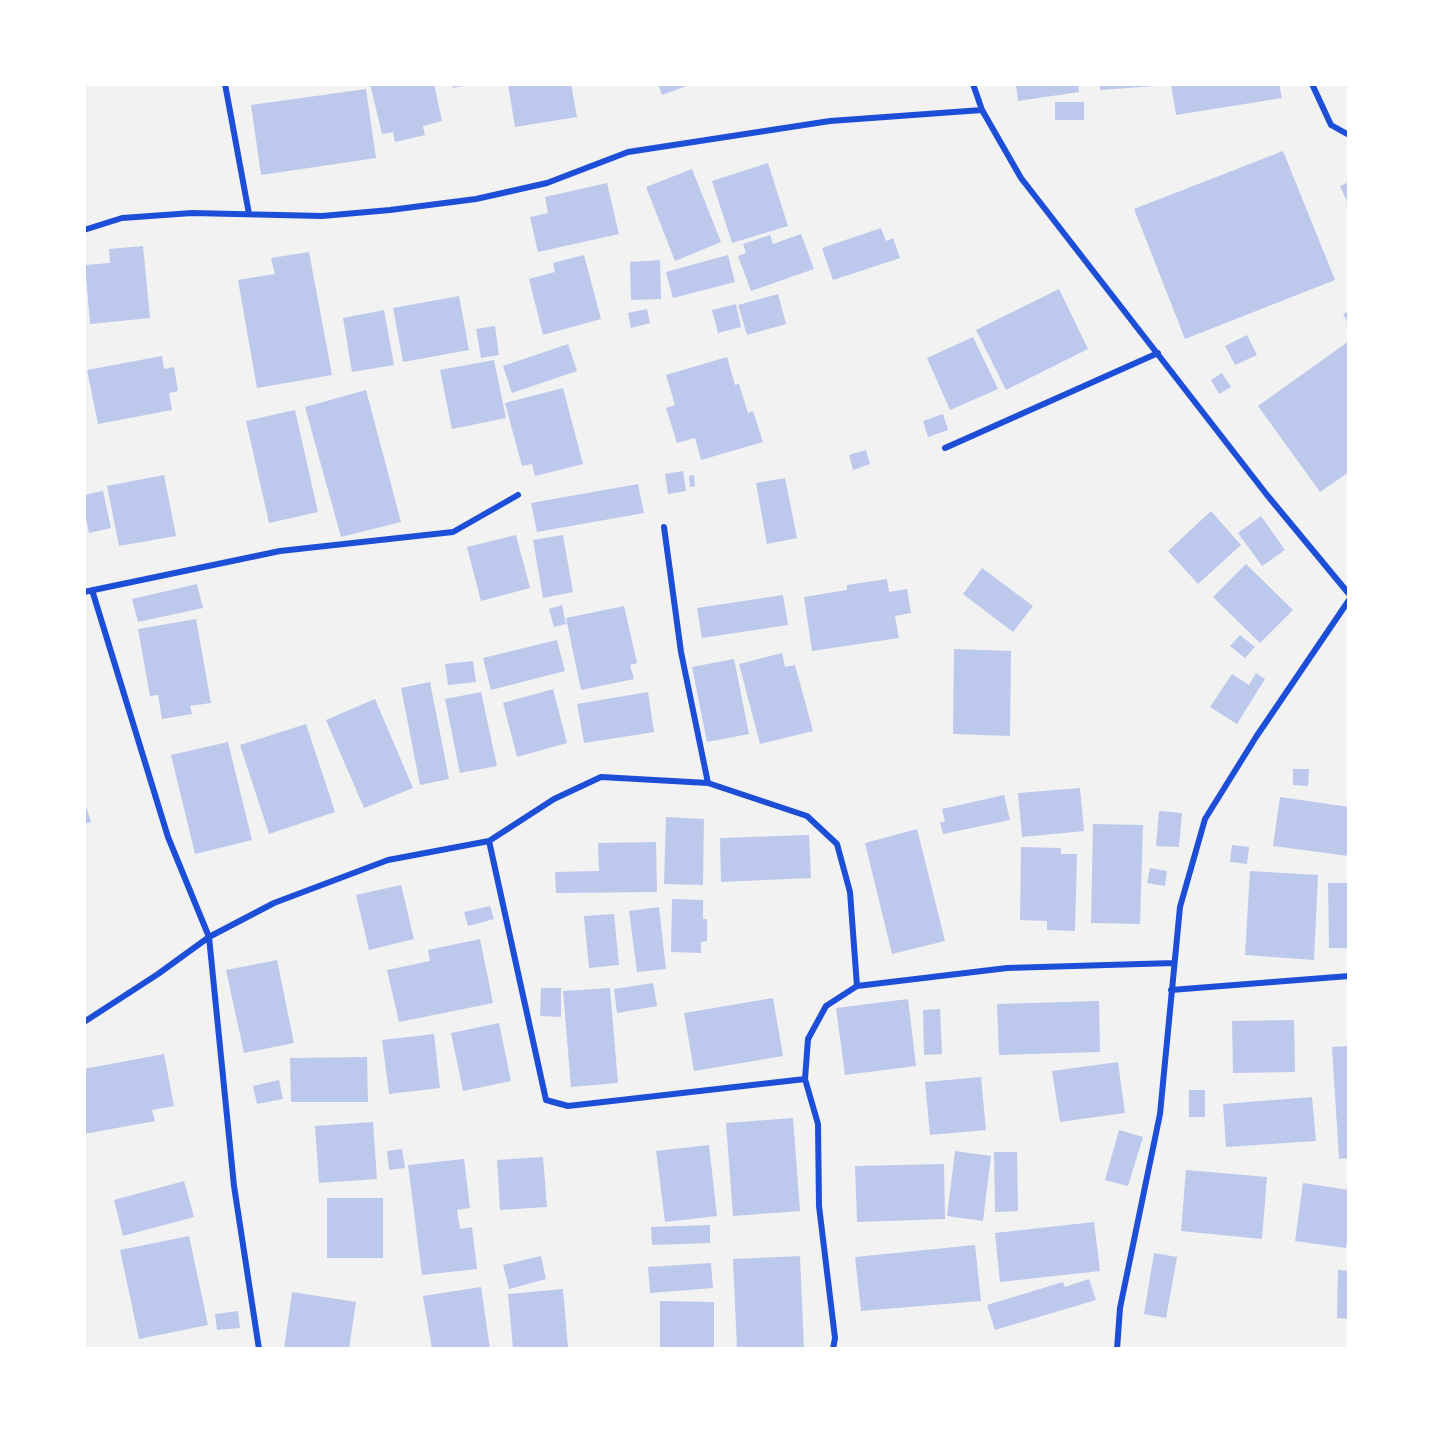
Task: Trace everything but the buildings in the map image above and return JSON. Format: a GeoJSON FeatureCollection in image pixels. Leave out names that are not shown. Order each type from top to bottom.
{"type":"FeatureCollection","features":[{"type":"Feature","properties":{"kind":"street"},"geometry":{"type":"LineString","coordinates":[[225,84],[249,214]]}},
{"type":"Feature","properties":{"kind":"street"},"geometry":{"type":"LineString","coordinates":[[973,84],[982,110],[1021,178],[1267,495],[1349,594]]}},
{"type":"Feature","properties":{"kind":"street"},"geometry":{"type":"LineString","coordinates":[[1312,84],[1331,125],[1349,135]]}},
{"type":"Feature","properties":{"kind":"street"},"geometry":{"type":"LineString","coordinates":[[84,230],[122,218],[192,213],[322,216],[476,199],[548,183],[628,152],[830,121],[982,110]]}},
{"type":"Feature","properties":{"kind":"street"},"geometry":{"type":"LineString","coordinates":[[945,448],[1158,353]]}},
{"type":"Feature","properties":{"kind":"street"},"geometry":{"type":"LineString","coordinates":[[84,592],[280,550],[453,532],[518,495]]}},
{"type":"Feature","properties":{"kind":"street"},"geometry":{"type":"LineString","coordinates":[[664,527],[681,652],[708,783]]}},
{"type":"Feature","properties":{"kind":"street"},"geometry":{"type":"LineString","coordinates":[[92,590],[168,837],[209,937],[234,1186],[259,1349]]}},
{"type":"Feature","properties":{"kind":"street"},"geometry":{"type":"LineString","coordinates":[[1117,1349],[1120,1308],[1160,1114],[1180,907],[1205,819],[1256,737],[1349,600]]}},
{"type":"Feature","properties":{"kind":"street"},"geometry":{"type":"LineString","coordinates":[[84,1022],[158,974],[209,937],[274,903],[388,860],[489,841],[554,799],[601,777],[708,783],[807,816],[837,844],[849,892],[857,986]]}},
{"type":"Feature","properties":{"kind":"street"},"geometry":{"type":"LineString","coordinates":[[489,841],[546,1100],[568,1106],[805,1079]]}},
{"type":"Feature","properties":{"kind":"street"},"geometry":{"type":"LineString","coordinates":[[833,1349],[834,1338],[819,1206],[818,1124],[805,1079],[808,1039],[826,1006],[857,986],[1006,968],[1174,963]]}},
{"type":"Feature","properties":{"kind":"street"},"geometry":{"type":"LineString","coordinates":[[1171,990],[1349,976]]}}]}
